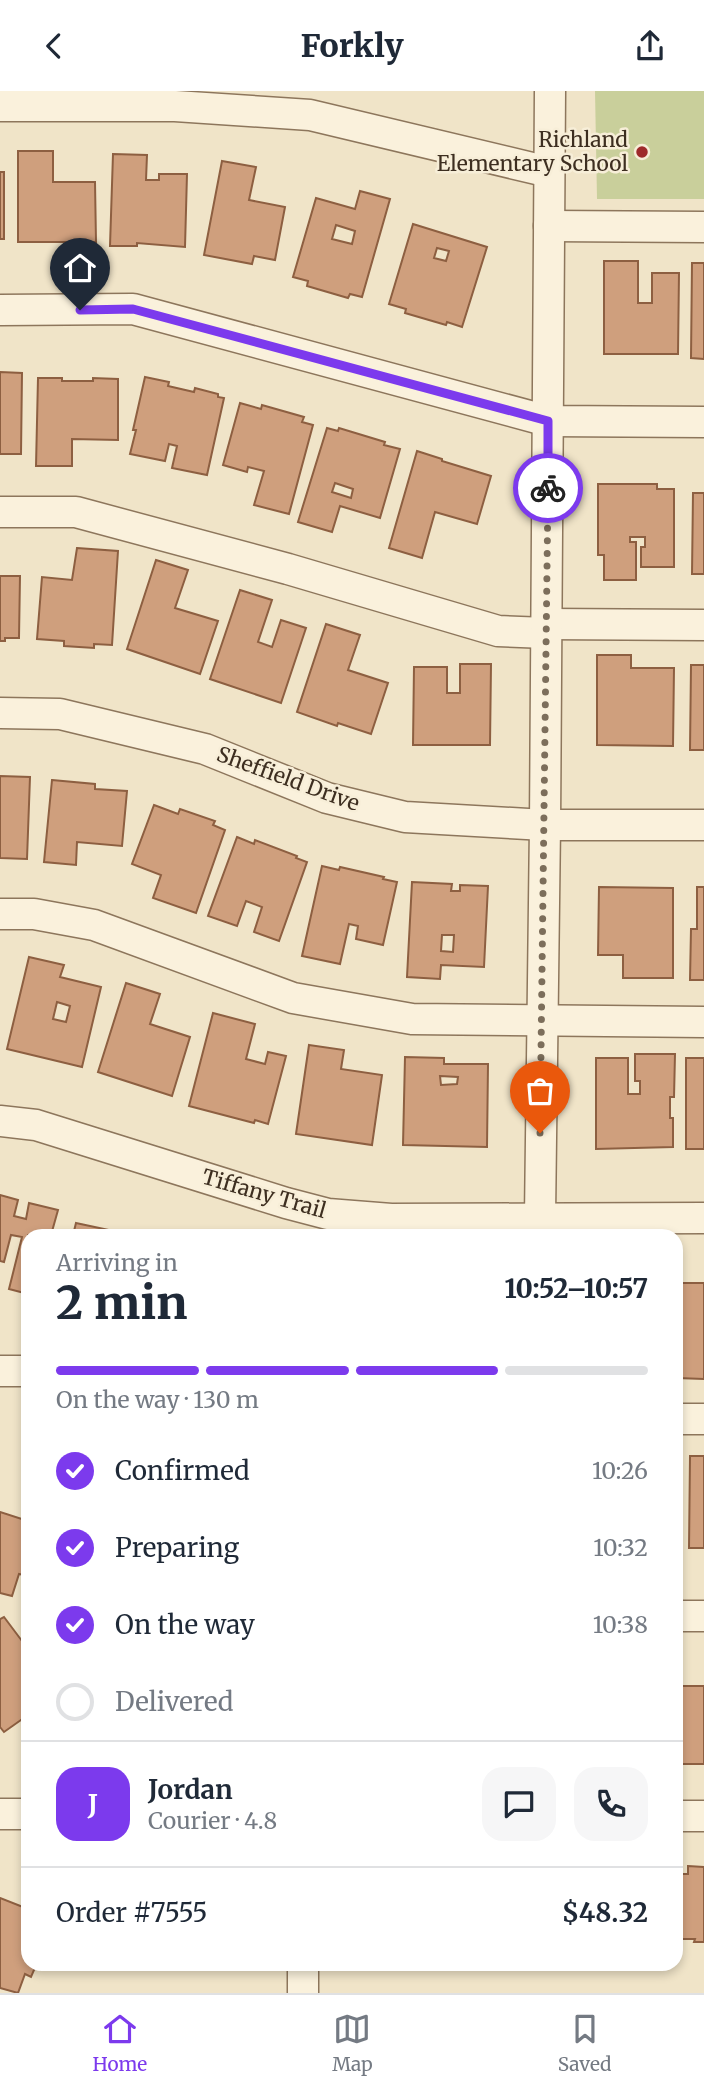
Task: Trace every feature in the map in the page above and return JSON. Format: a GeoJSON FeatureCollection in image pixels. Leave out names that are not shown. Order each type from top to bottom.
{"type":"FeatureCollection","features":[{"type":"Feature","properties":{"kind":"street"},"geometry":{"type":"LineString","coordinates":[[539,1226],[545,825],[550,91]]}},
{"type":"Feature","properties":{"kind":"street"},"geometry":{"type":"LineString","coordinates":[[0,106],[175,106],[310,115],[549,172]]}},
{"type":"Feature","properties":{"kind":"street"},"geometry":{"type":"LineString","coordinates":[[549,226],[704,227]]}},
{"type":"Feature","properties":{"kind":"street"},"geometry":{"type":"LineString","coordinates":[[0,310],[133,309],[548,421],[704,422]]}},
{"type":"Feature","properties":{"kind":"street"},"geometry":{"type":"LineString","coordinates":[[0,512],[76,512],[288,569],[498,631],[704,625]]}},
{"type":"Feature","properties":{"kind":"street","name":"Sheffield Drive"},"geometry":{"type":"LineString","coordinates":[[0,713],[60,714],[205,749],[327,798],[405,817],[545,825],[704,825]]}},
{"type":"Feature","properties":{"kind":"street"},"geometry":{"type":"LineString","coordinates":[[0,914],[34,914],[94,925],[293,998],[412,1019],[704,1022]]}},
{"type":"Feature","properties":{"kind":"street","name":"Tiffany Trail"},"geometry":{"type":"LineString","coordinates":[[0,1121],[36,1125],[328,1214],[539,1226],[704,1218]]}},
{"type":"Feature","properties":{"kind":"street"},"geometry":{"type":"LineString","coordinates":[[0,1371],[21,1371]]}},
{"type":"Feature","properties":{"kind":"street"},"geometry":{"type":"LineString","coordinates":[[683,1419],[704,1419]]}},
{"type":"Feature","properties":{"kind":"street"},"geometry":{"type":"LineString","coordinates":[[683,1616],[704,1616]]}},
{"type":"Feature","properties":{"kind":"street"},"geometry":{"type":"LineString","coordinates":[[0,1814],[21,1814]]}},
{"type":"Feature","properties":{"kind":"street"},"geometry":{"type":"LineString","coordinates":[[683,1816],[704,1816]]}},
{"type":"Feature","properties":{"kind":"street"},"geometry":{"type":"LineString","coordinates":[[303,1971],[303,1993]]}},
{"type":"Feature","properties":{"kind":"green space","name":"Richland Elementary School"},"geometry":{"type":"Polygon","coordinates":[[[595,91],[704,91],[704,199],[597,199],[595,91]]]}},
{"type":"Feature","properties":{"kind":"building"},"geometry":{"type":"Polygon","coordinates":[[[18,151],[53,151],[53,182],[95,182],[96,242],[18,242],[18,151]]]}},
{"type":"Feature","properties":{"kind":"building"},"geometry":{"type":"Polygon","coordinates":[[[113,154],[147,155],[146,180],[159,180],[159,174],[187,174],[185,247],[137,243],[137,246],[110,246],[113,154]]]}},
{"type":"Feature","properties":{"kind":"building"},"geometry":{"type":"Polygon","coordinates":[[[222,161],[256,167],[249,200],[285,207],[275,260],[254,256],[252,264],[204,255],[222,161]]]}},
{"type":"Feature","properties":{"kind":"building"},"geometry":{"type":"Polygon","coordinates":[[[0,172],[4,172],[4,239],[0,239],[0,172]]]}},
{"type":"Feature","properties":{"kind":"building"},"geometry":{"type":"Polygon","coordinates":[[[360,191],[390,199],[362,297],[350,294],[348,298],[307,286],[308,281],[293,277],[316,198],[355,209],[360,191]],[[336,225],[332,239],[352,244],[355,231],[336,225]]]}},
{"type":"Feature","properties":{"kind":"building"},"geometry":{"type":"Polygon","coordinates":[[[413,224],[487,247],[462,327],[405,313],[406,309],[389,304],[413,224]],[[437,248],[434,258],[446,261],[449,251],[437,248]]]}},
{"type":"Feature","properties":{"kind":"building"},"geometry":{"type":"Polygon","coordinates":[[[604,261],[638,261],[638,303],[652,303],[652,273],[679,273],[678,354],[604,354],[604,261]]]}},
{"type":"Feature","properties":{"kind":"building"},"geometry":{"type":"Polygon","coordinates":[[[692,263],[704,263],[704,359],[691,358],[692,263]]]}},
{"type":"Feature","properties":{"kind":"building"},"geometry":{"type":"Polygon","coordinates":[[[0,372],[22,373],[21,454],[0,454],[0,372]]]}},
{"type":"Feature","properties":{"kind":"building"},"geometry":{"type":"Polygon","coordinates":[[[145,377],[169,382],[168,386],[194,392],[195,388],[224,398],[207,475],[172,468],[177,446],[169,444],[165,461],[130,454],[145,377]]]}},
{"type":"Feature","properties":{"kind":"building"},"geometry":{"type":"Polygon","coordinates":[[[38,378],[62,378],[62,381],[118,379],[118,440],[72,439],[72,466],[36,466],[38,378]]]}},
{"type":"Feature","properties":{"kind":"building"},"geometry":{"type":"Polygon","coordinates":[[[240,403],[261,409],[262,405],[304,417],[302,422],[313,425],[289,514],[254,505],[264,471],[248,467],[247,472],[223,465],[240,403]]]}},
{"type":"Feature","properties":{"kind":"building"},"geometry":{"type":"Polygon","coordinates":[[[327,428],[338,431],[339,428],[400,449],[380,518],[340,506],[332,532],[298,522],[327,428]],[[335,483],[332,492],[351,498],[353,489],[335,483]]]}},
{"type":"Feature","properties":{"kind":"building"},"geometry":{"type":"Polygon","coordinates":[[[417,451],[491,476],[477,524],[435,512],[422,558],[389,548],[417,451]]]}},
{"type":"Feature","properties":{"kind":"building"},"geometry":{"type":"Polygon","coordinates":[[[598,484],[657,484],[657,489],[674,489],[674,567],[641,567],[641,547],[645,547],[645,537],[630,537],[630,542],[636,542],[636,580],[604,580],[604,555],[598,555],[598,484]]]}},
{"type":"Feature","properties":{"kind":"building"},"geometry":{"type":"Polygon","coordinates":[[[693,493],[704,493],[704,574],[692,574],[693,493]]]}},
{"type":"Feature","properties":{"kind":"building"},"geometry":{"type":"Polygon","coordinates":[[[77,548],[118,551],[112,645],[94,644],[94,648],[64,646],[64,641],[37,639],[42,577],[72,580],[77,548]]]}},
{"type":"Feature","properties":{"kind":"building"},"geometry":{"type":"Polygon","coordinates":[[[156,560],[188,570],[175,608],[218,621],[200,674],[127,649],[156,560]]]}},
{"type":"Feature","properties":{"kind":"building"},"geometry":{"type":"Polygon","coordinates":[[[0,576],[20,576],[19,638],[5,638],[5,641],[0,641],[0,576]]]}},
{"type":"Feature","properties":{"kind":"building"},"geometry":{"type":"Polygon","coordinates":[[[240,590],[272,600],[258,642],[272,647],[281,620],[306,628],[281,703],[210,679],[240,590]]]}},
{"type":"Feature","properties":{"kind":"building"},"geometry":{"type":"Polygon","coordinates":[[[326,624],[360,635],[348,670],[388,683],[371,734],[297,712],[326,624]]]}},
{"type":"Feature","properties":{"kind":"building"},"geometry":{"type":"Polygon","coordinates":[[[597,655],[631,655],[631,668],[674,668],[673,746],[597,745],[597,655]]]}},
{"type":"Feature","properties":{"kind":"building"},"geometry":{"type":"Polygon","coordinates":[[[460,664],[491,664],[490,745],[413,745],[414,667],[447,667],[447,693],[460,693],[460,664]]]}},
{"type":"Feature","properties":{"kind":"building"},"geometry":{"type":"Polygon","coordinates":[[[691,665],[704,665],[704,750],[690,750],[691,665]]]}},
{"type":"Feature","properties":{"kind":"building"},"geometry":{"type":"Polygon","coordinates":[[[0,776],[30,777],[27,859],[0,858],[0,776]]]}},
{"type":"Feature","properties":{"kind":"building"},"geometry":{"type":"Polygon","coordinates":[[[52,780],[95,784],[95,789],[127,791],[122,846],[77,842],[76,865],[44,862],[52,780]]]}},
{"type":"Feature","properties":{"kind":"building"},"geometry":{"type":"Polygon","coordinates":[[[154,805],[178,814],[180,809],[215,821],[213,825],[225,830],[196,913],[153,898],[161,875],[132,864],[154,805]]]}},
{"type":"Feature","properties":{"kind":"building"},"geometry":{"type":"Polygon","coordinates":[[[237,837],[254,844],[255,840],[307,862],[279,941],[254,932],[262,907],[246,901],[237,926],[208,916],[237,837]]]}},
{"type":"Feature","properties":{"kind":"building"},"geometry":{"type":"Polygon","coordinates":[[[322,866],[339,870],[340,867],[397,882],[383,945],[356,939],[358,926],[349,924],[340,964],[302,956],[322,866]]]}},
{"type":"Feature","properties":{"kind":"building"},"geometry":{"type":"Polygon","coordinates":[[[412,882],[452,884],[451,891],[460,891],[460,885],[488,886],[484,967],[441,965],[440,979],[407,977],[412,882]],[[442,935],[441,951],[453,952],[454,935],[442,935]]]}},
{"type":"Feature","properties":{"kind":"building"},"geometry":{"type":"Polygon","coordinates":[[[599,887],[673,888],[673,978],[623,978],[623,955],[598,955],[599,887]]]}},
{"type":"Feature","properties":{"kind":"building"},"geometry":{"type":"Polygon","coordinates":[[[697,887],[704,887],[704,980],[690,980],[691,929],[697,929],[697,887]]]}},
{"type":"Feature","properties":{"kind":"building"},"geometry":{"type":"Polygon","coordinates":[[[29,957],[64,965],[60,977],[101,987],[82,1067],[7,1049],[29,957]],[[57,1002],[53,1019],[66,1022],[70,1006],[57,1002]]]}},
{"type":"Feature","properties":{"kind":"building"},"geometry":{"type":"Polygon","coordinates":[[[126,983],[160,994],[150,1024],[190,1037],[172,1096],[98,1072],[126,983]]]}},
{"type":"Feature","properties":{"kind":"building"},"geometry":{"type":"Polygon","coordinates":[[[213,1013],[255,1024],[246,1059],[265,1064],[268,1052],[286,1056],[268,1124],[255,1120],[254,1123],[189,1106],[213,1013]]]}},
{"type":"Feature","properties":{"kind":"building"},"geometry":{"type":"Polygon","coordinates":[[[309,1045],[344,1050],[341,1069],[382,1075],[372,1145],[296,1134],[309,1045]]]}},
{"type":"Feature","properties":{"kind":"building"},"geometry":{"type":"Polygon","coordinates":[[[635,1054],[675,1054],[674,1097],[670,1097],[673,1147],[596,1149],[596,1058],[628,1058],[628,1094],[640,1094],[640,1081],[635,1081],[635,1054]]]}},
{"type":"Feature","properties":{"kind":"building"},"geometry":{"type":"Polygon","coordinates":[[[405,1057],[444,1058],[444,1064],[488,1064],[487,1147],[403,1145],[405,1057]],[[440,1076],[441,1085],[457,1084],[458,1077],[440,1076]]]}},
{"type":"Feature","properties":{"kind":"building"},"geometry":{"type":"Polygon","coordinates":[[[686,1058],[704,1058],[704,1149],[686,1149],[686,1058]]]}},
{"type":"Feature","properties":{"kind":"building"},"geometry":{"type":"Polygon","coordinates":[[[0,1195],[18,1200],[14,1216],[26,1219],[29,1203],[58,1210],[53,1229],[21,1229],[21,1237],[11,1235],[4,1262],[0,1261],[0,1195]]]}},
{"type":"Feature","properties":{"kind":"building"},"geometry":{"type":"Polygon","coordinates":[[[76,1223],[104,1229],[74,1229],[76,1223]]]}},
{"type":"Feature","properties":{"kind":"building"},"geometry":{"type":"Polygon","coordinates":[[[21,1241],[21,1292],[9,1289],[21,1241]]]}},
{"type":"Feature","properties":{"kind":"building"},"geometry":{"type":"Polygon","coordinates":[[[683,1283],[704,1283],[704,1379],[683,1378],[683,1283]]]}},
{"type":"Feature","properties":{"kind":"building"},"geometry":{"type":"Polygon","coordinates":[[[690,1456],[704,1456],[704,1548],[689,1548],[690,1456]]]}},
{"type":"Feature","properties":{"kind":"building"},"geometry":{"type":"Polygon","coordinates":[[[0,1512],[21,1519],[21,1574],[12,1596],[0,1593],[0,1512]]]}},
{"type":"Feature","properties":{"kind":"building"},"geometry":{"type":"Polygon","coordinates":[[[4,1617],[21,1640],[21,1720],[4,1732],[0,1727],[0,1619],[4,1617]]]}},
{"type":"Feature","properties":{"kind":"building"},"geometry":{"type":"Polygon","coordinates":[[[683,1686],[704,1686],[704,1764],[683,1764],[683,1686]]]}},
{"type":"Feature","properties":{"kind":"building"},"geometry":{"type":"Polygon","coordinates":[[[688,1866],[704,1867],[704,1942],[683,1939],[683,1874],[688,1874],[688,1866]]]}},
{"type":"Feature","properties":{"kind":"building"},"geometry":{"type":"Polygon","coordinates":[[[0,1898],[21,1906],[21,1971],[34,1971],[31,1977],[25,1974],[18,1993],[0,1988],[0,1898]]]}},
{"type":"Feature","properties":{"kind":"way so far"},"geometry":{"type":"LineString","coordinates":[[540,1133],[548,488]]}},
{"type":"Feature","properties":{"kind":"place","name":"Richland Elementary School"},"geometry":{"type":"Point","coordinates":[642,152]}},
{"type":"Feature","properties":{"kind":"route"},"geometry":{"type":"LineString","coordinates":[[80,310],[133,309],[548,421],[548,488]]}}]}
